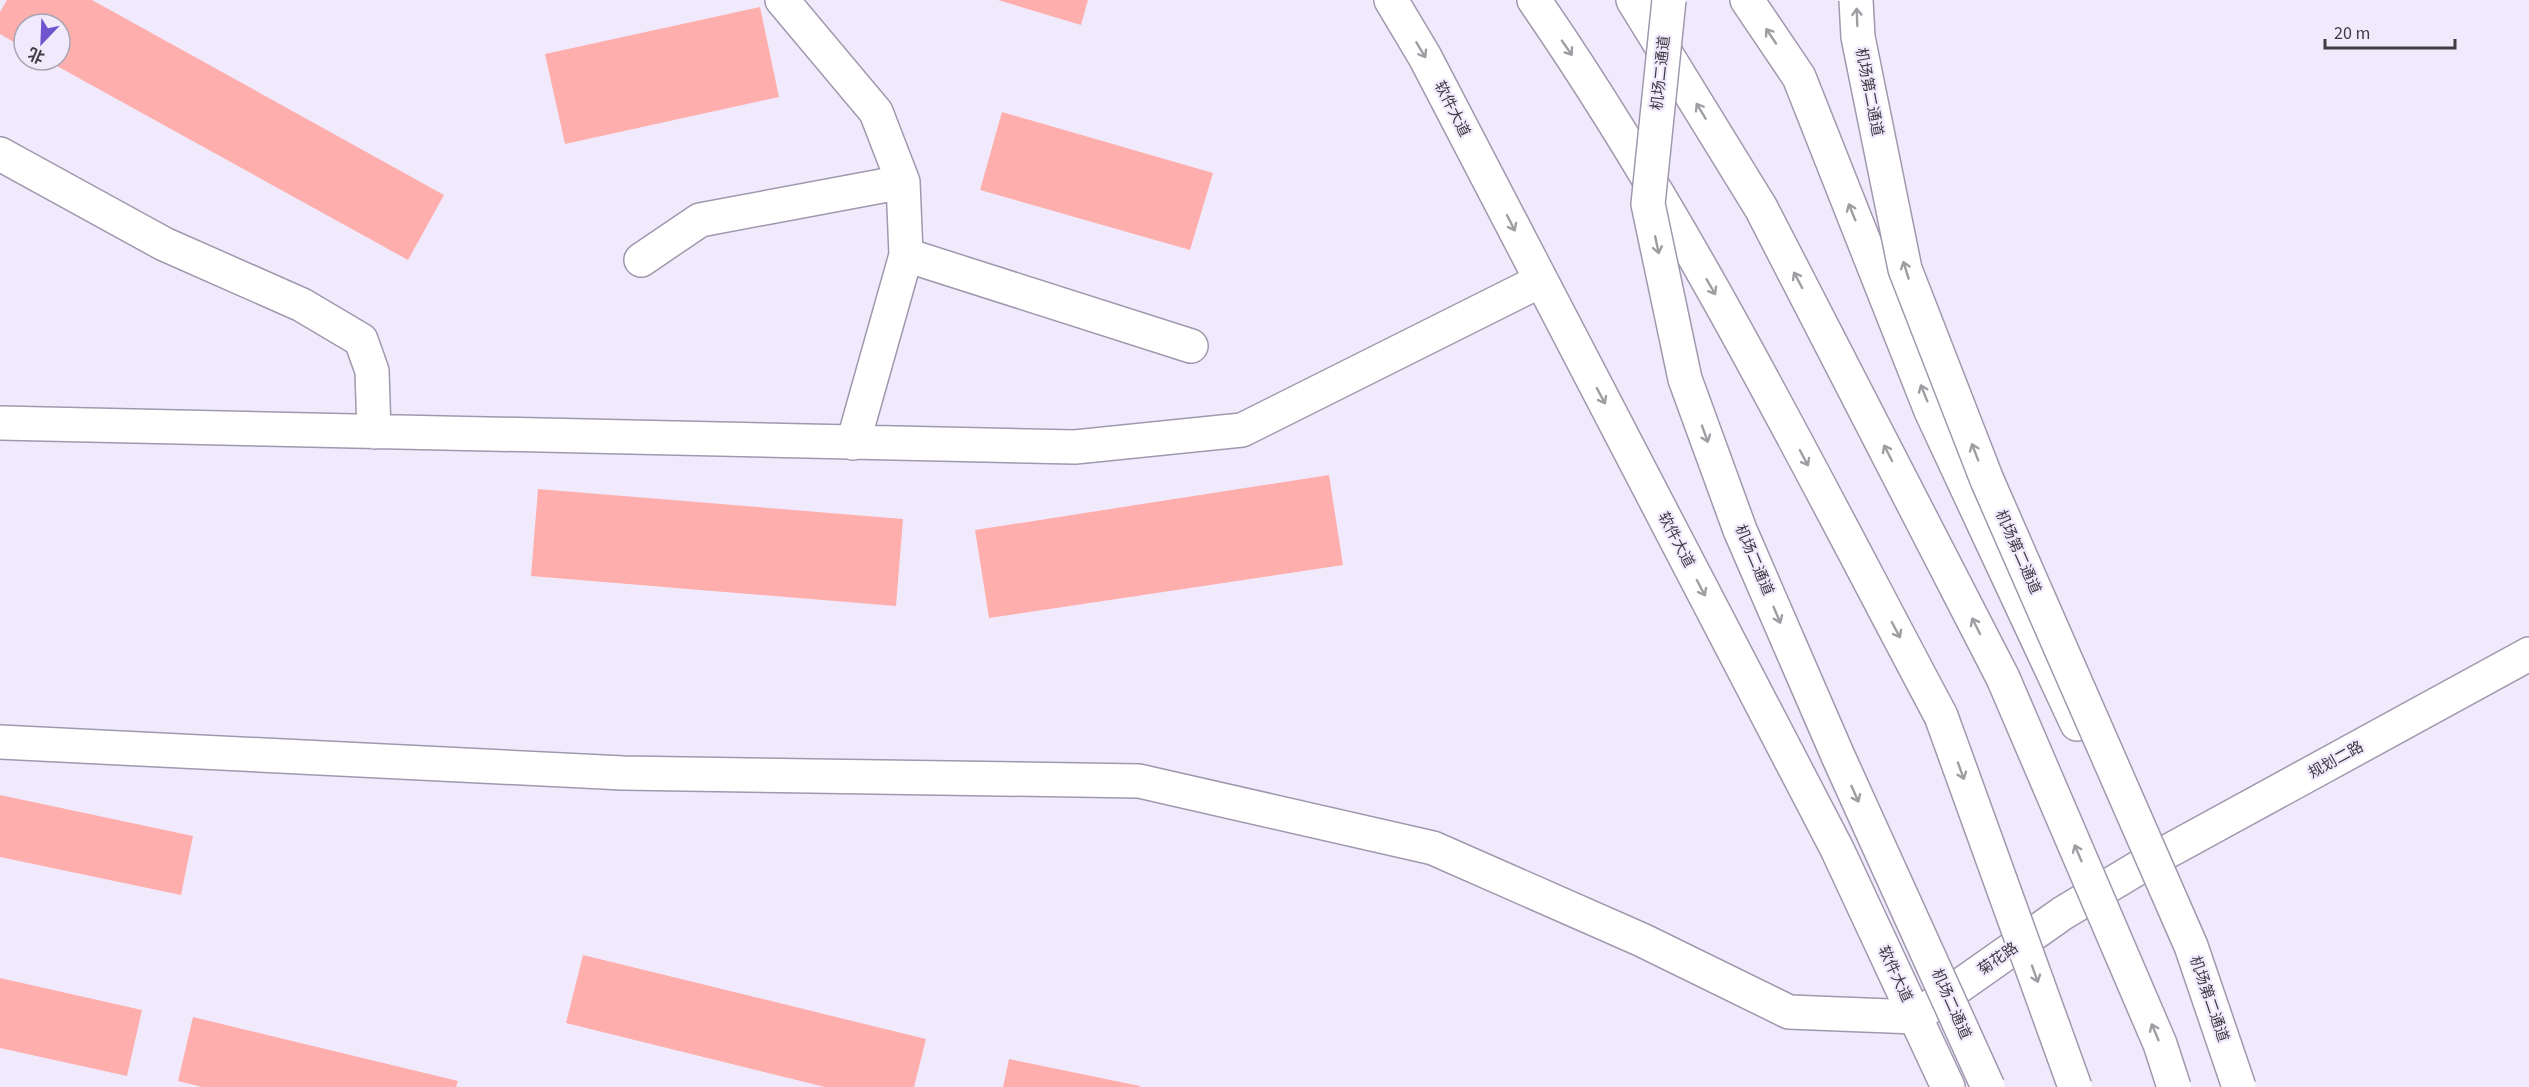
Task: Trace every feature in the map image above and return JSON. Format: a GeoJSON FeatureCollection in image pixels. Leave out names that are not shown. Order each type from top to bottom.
{"type":"FeatureCollection","features":[{"type":"Feature","properties":{"kind":"main road"},"geometry":{"type":"LineString","coordinates":[[782,0],[876,112],[903,182],[906,255],[853,443]]}},
{"type":"Feature","properties":{"kind":"main road","name":"软件大道"},"geometry":{"type":"LineString","coordinates":[[1391,0],[1425,57],[1838,849],[1948,1087]]}},
{"type":"Feature","properties":{"kind":"main road"},"geometry":{"type":"LineString","coordinates":[[1534,0],[1588,79],[1715,293],[1941,716],[2076,1087]]}},
{"type":"Feature","properties":{"kind":"main road"},"geometry":{"type":"LineString","coordinates":[[1633,0],[1761,208],[2003,678],[2160,1044],[2174,1087]]}},
{"type":"Feature","properties":{"kind":"main road","name":"机场二通道"},"geometry":{"type":"LineString","coordinates":[[1669,0],[1648,204],[1685,379],[1740,530],[1838,756],[1988,1087]]}},
{"type":"Feature","properties":{"kind":"main road"},"geometry":{"type":"LineString","coordinates":[[1747,0],[1799,77],[1931,411],[2143,866],[2240,1087]]}},
{"type":"Feature","properties":{"kind":"main road","name":"机场第二通道"},"geometry":{"type":"LineString","coordinates":[[1856,0],[1858,37],[1905,269],[1987,480],[2191,946],[2240,1087]]}},
{"type":"Feature","properties":{"kind":"main road"},"geometry":{"type":"LineString","coordinates":[[0,154],[164,244],[302,305],[361,340],[372,371],[374,432]]}},
{"type":"Feature","properties":{"kind":"main road"},"geometry":{"type":"LineString","coordinates":[[641,260],[700,220],[903,182]]}},
{"type":"Feature","properties":{"kind":"main road"},"geometry":{"type":"LineString","coordinates":[[906,255],[1191,346]]}},
{"type":"Feature","properties":{"kind":"main road"},"geometry":{"type":"LineString","coordinates":[[0,423],[1076,447],[1242,430],[1540,281]]}},
{"type":"Feature","properties":{"kind":"main road","name":"规划二路"},"geometry":{"type":"LineString","coordinates":[[2143,866],[2529,654]]}},
{"type":"Feature","properties":{"kind":"main road"},"geometry":{"type":"LineString","coordinates":[[0,742],[622,773],[1138,781],[1433,848],[1642,940],[1789,1012],[1915,1017],[1931,1087]]}},
{"type":"Feature","properties":{"kind":"main road","name":"菊花路"},"geometry":{"type":"LineString","coordinates":[[1915,1017],[2062,913],[2143,866]]}},
{"type":"Feature","properties":{"kind":"building"},"geometry":{"type":"Polygon","coordinates":[[[7,0],[92,0],[444,195],[408,260],[68,72],[72,72],[72,12],[12,12],[12,41],[0,34],[0,12],[7,0]]]}},
{"type":"Feature","properties":{"kind":"building"},"geometry":{"type":"Polygon","coordinates":[[[998,0],[1088,0],[1081,25],[998,0]]]}},
{"type":"Feature","properties":{"kind":"building"},"geometry":{"type":"Polygon","coordinates":[[[760,7],[779,97],[565,144],[545,54],[760,7]]]}},
{"type":"Feature","properties":{"kind":"building"},"geometry":{"type":"Polygon","coordinates":[[[1002,112],[1213,173],[1190,250],[980,190],[1002,112]]]}},
{"type":"Feature","properties":{"kind":"building"},"geometry":{"type":"Polygon","coordinates":[[[1329,475],[1343,565],[989,618],[975,530],[1329,475]]]}},
{"type":"Feature","properties":{"kind":"building"},"geometry":{"type":"Polygon","coordinates":[[[538,489],[903,519],[896,606],[531,576],[538,489]]]}},
{"type":"Feature","properties":{"kind":"building"},"geometry":{"type":"Polygon","coordinates":[[[0,795],[193,836],[181,895],[0,857],[0,795]]]}},
{"type":"Feature","properties":{"kind":"building"},"geometry":{"type":"Polygon","coordinates":[[[583,955],[926,1039],[914,1087],[825,1087],[566,1023],[583,955]]]}},
{"type":"Feature","properties":{"kind":"building"},"geometry":{"type":"Polygon","coordinates":[[[0,978],[142,1010],[127,1076],[0,1048],[0,978]]]}},
{"type":"Feature","properties":{"kind":"building"},"geometry":{"type":"Polygon","coordinates":[[[193,1017],[458,1081],[456,1087],[202,1087],[178,1081],[193,1017]]]}},
{"type":"Feature","properties":{"kind":"building"},"geometry":{"type":"Polygon","coordinates":[[[1009,1059],[1140,1086],[1140,1087],[1003,1087],[1009,1059]]]}}]}
